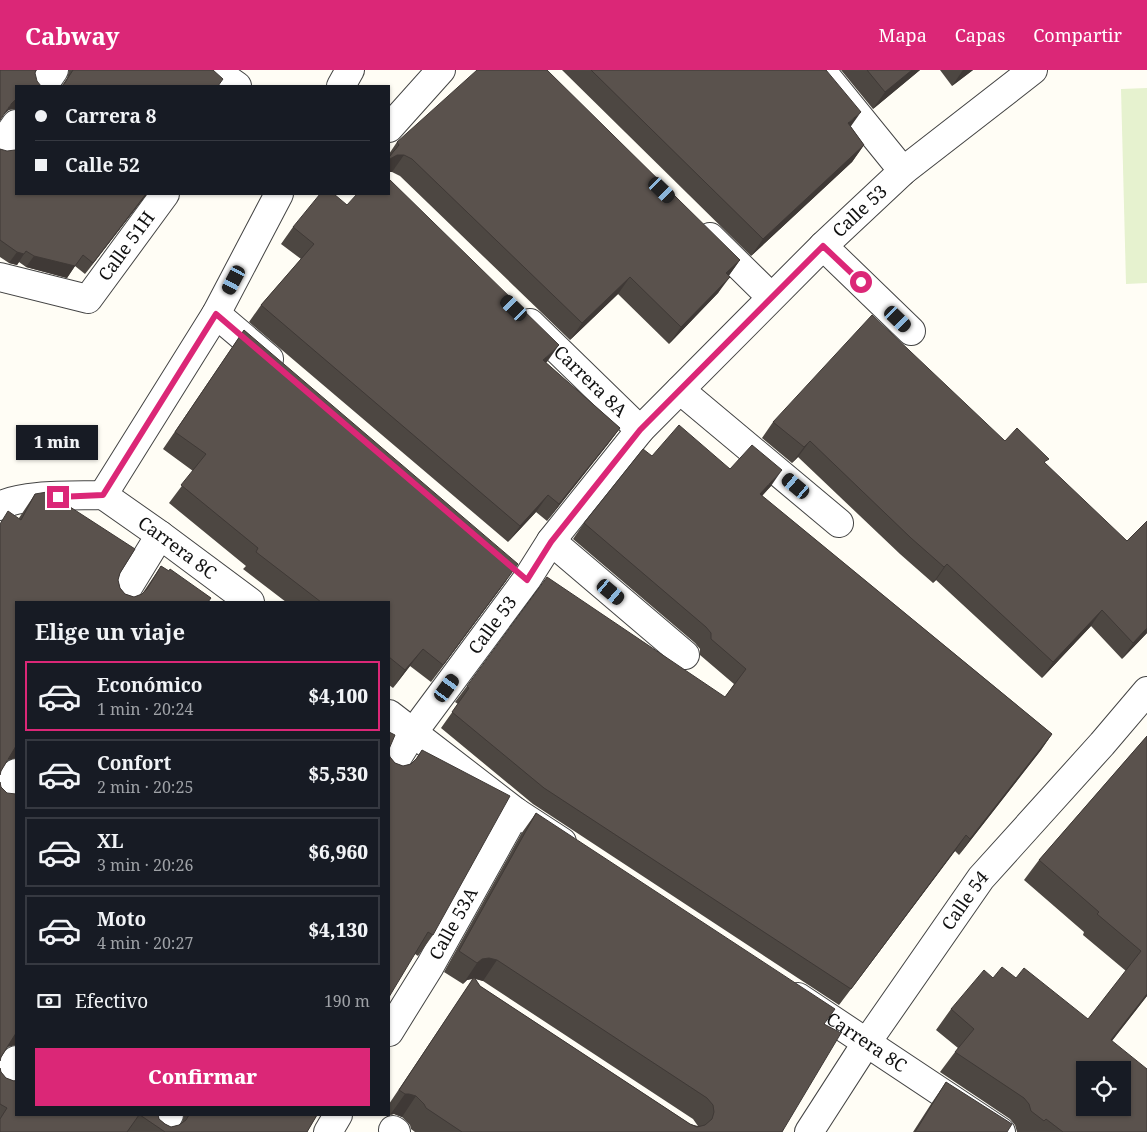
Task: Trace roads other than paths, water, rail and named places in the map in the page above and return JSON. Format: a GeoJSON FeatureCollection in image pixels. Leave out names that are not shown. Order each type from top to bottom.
{"type":"FeatureCollection","features":[{"type":"Feature","properties":{"kind":"street"},"geometry":{"type":"LineString","coordinates":[[44,85],[54,70]]}},
{"type":"Feature","properties":{"kind":"street"},"geometry":{"type":"LineString","coordinates":[[214,70],[236,85]]}},
{"type":"Feature","properties":{"kind":"street"},"geometry":{"type":"LineString","coordinates":[[245,85],[254,70]]}},
{"type":"Feature","properties":{"kind":"street"},"geometry":{"type":"LineString","coordinates":[[342,85],[350,70]]}},
{"type":"Feature","properties":{"kind":"street"},"geometry":{"type":"LineString","coordinates":[[390,127],[441,70]]}},
{"type":"Feature","properties":{"kind":"street"},"geometry":{"type":"LineString","coordinates":[[821,70],[903,171]]}},
{"type":"Feature","properties":{"kind":"street","name":"Calle 53"},"geometry":{"type":"LineString","coordinates":[[390,769],[519,573],[551,542],[640,430],[823,246],[903,171],[1033,70]]}},
{"type":"Feature","properties":{"kind":"street"},"geometry":{"type":"LineString","coordinates":[[0,147],[15,125]]}},
{"type":"Feature","properties":{"kind":"street","name":"Calle 51H"},"geometry":{"type":"LineString","coordinates":[[0,277],[88,299],[164,195]]}},
{"type":"Feature","properties":{"kind":"street"},"geometry":{"type":"LineString","coordinates":[[0,506],[9,501],[43,497],[103,495],[216,314],[278,195]]}},
{"type":"Feature","properties":{"kind":"street"},"geometry":{"type":"LineString","coordinates":[[694,222],[772,297]]}},
{"type":"Feature","properties":{"kind":"street"},"geometry":{"type":"LineString","coordinates":[[823,246],[911,331]]}},
{"type":"Feature","properties":{"kind":"street","name":"Carrera 8A"},"geometry":{"type":"LineString","coordinates":[[514,308],[640,430]]}},
{"type":"Feature","properties":{"kind":"street"},"geometry":{"type":"LineString","coordinates":[[216,314],[284,372]]}},
{"type":"Feature","properties":{"kind":"street"},"geometry":{"type":"LineString","coordinates":[[680,390],[840,522]]}},
{"type":"Feature","properties":{"kind":"street","name":"Carrera 8C"},"geometry":{"type":"LineString","coordinates":[[103,495],[249,601]]}},
{"type":"Feature","properties":{"kind":"street"},"geometry":{"type":"LineString","coordinates":[[120,601],[160,535]]}},
{"type":"Feature","properties":{"kind":"street"},"geometry":{"type":"LineString","coordinates":[[551,542],[685,655]]}},
{"type":"Feature","properties":{"kind":"street","name":"Calle 54"},"geometry":{"type":"LineString","coordinates":[[809,1132],[867,1042],[981,878],[1102,744],[1147,691]]}},
{"type":"Feature","properties":{"kind":"street"},"geometry":{"type":"LineString","coordinates":[[390,715],[412,734],[516,812],[583,856]]}},
{"type":"Feature","properties":{"kind":"street"},"geometry":{"type":"LineString","coordinates":[[0,800],[15,775]]}},
{"type":"Feature","properties":{"kind":"street","name":"Calle 53A"},"geometry":{"type":"LineString","coordinates":[[390,1030],[430,966],[516,812]]}},
{"type":"Feature","properties":{"kind":"street","name":"Carrera 8C"},"geometry":{"type":"LineString","coordinates":[[775,982],[1001,1132]]}},
{"type":"Feature","properties":{"kind":"street"},"geometry":{"type":"LineString","coordinates":[[0,1086],[15,1062]]}},
{"type":"Feature","properties":{"kind":"street"},"geometry":{"type":"LineString","coordinates":[[158,1132],[168,1116]]}},
{"type":"Feature","properties":{"kind":"street"},"geometry":{"type":"LineString","coordinates":[[328,1132],[337,1116]]}}]}
